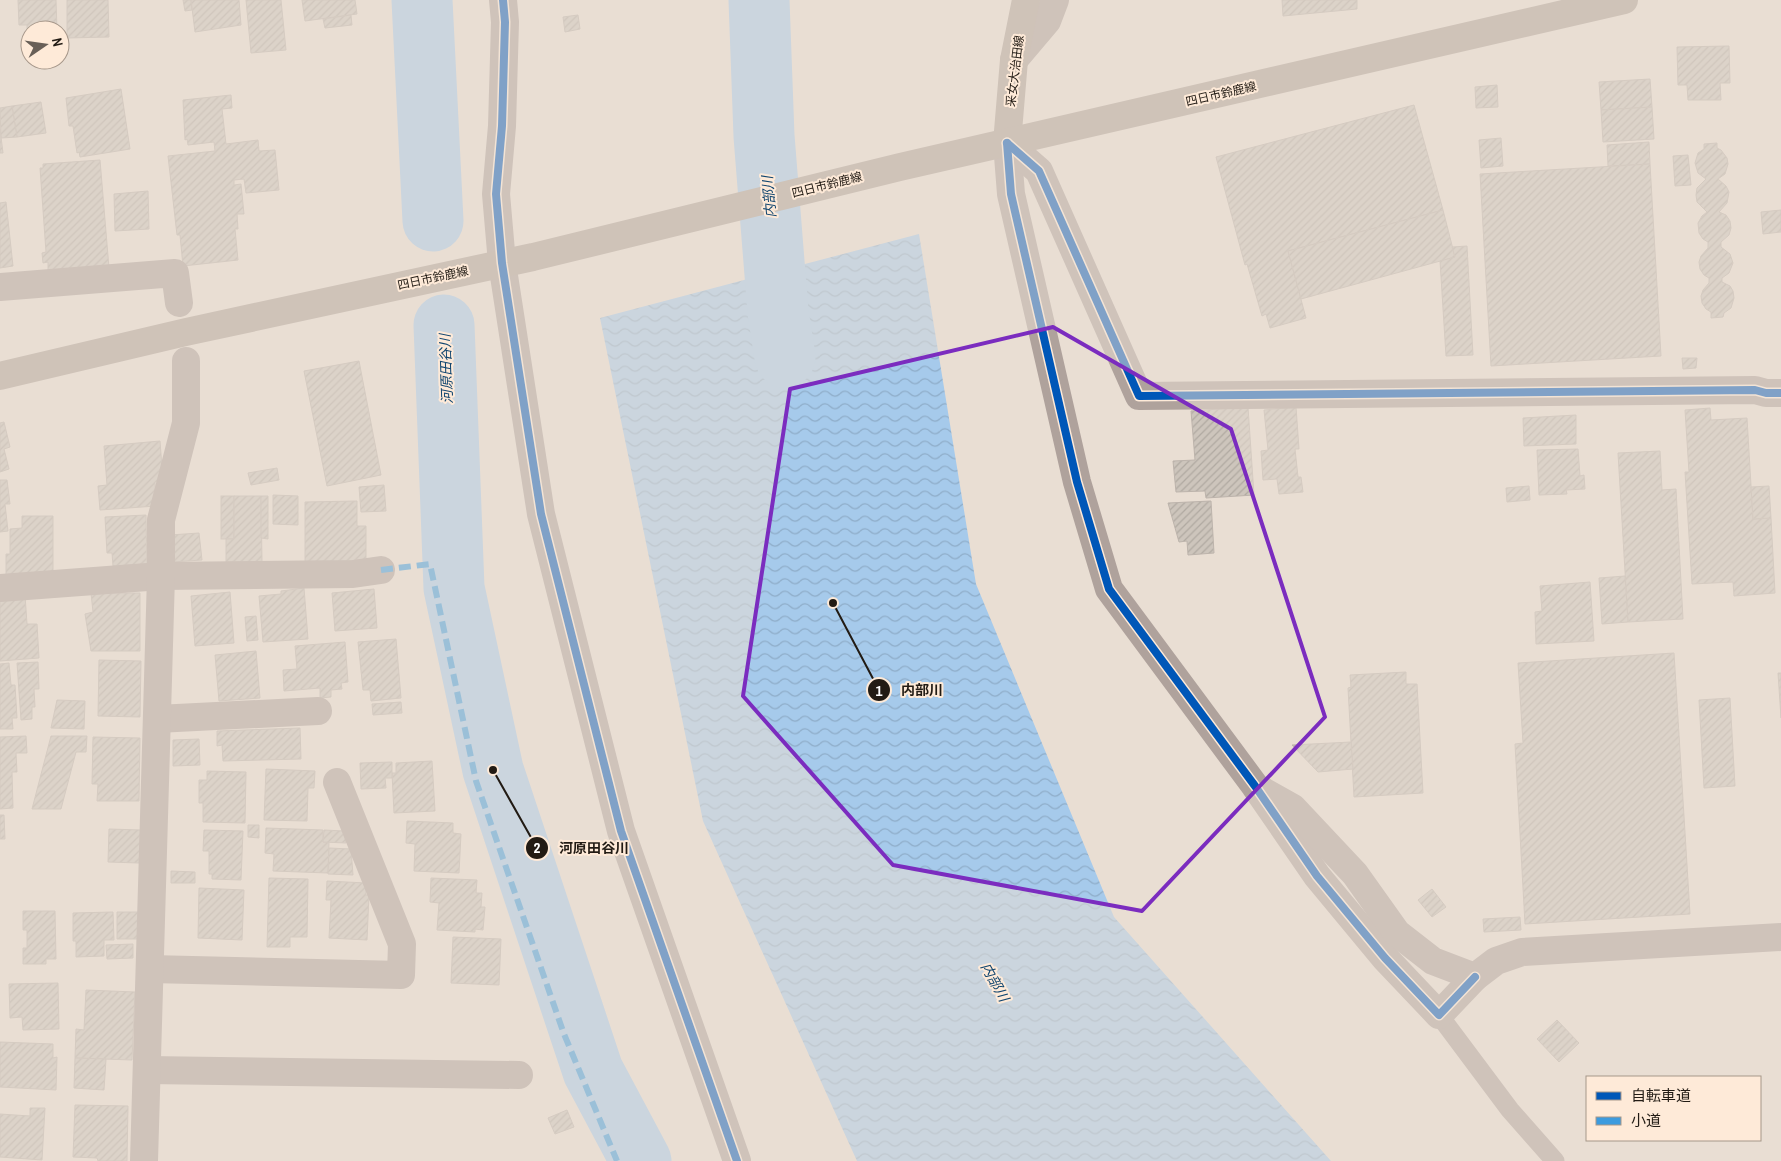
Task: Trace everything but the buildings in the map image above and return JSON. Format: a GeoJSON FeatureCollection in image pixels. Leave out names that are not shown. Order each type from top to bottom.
{"type":"FeatureCollection","features":[{"type":"Feature","properties":{"kind":"main road","name":"采女大治田線"},"geometry":{"type":"LineString","coordinates":[[1007,143],[1014,60],[1026,0]]}},
{"type":"Feature","properties":{"kind":"main road","name":"四日市鈴鹿線"},"geometry":{"type":"LineString","coordinates":[[0,376],[186,332],[534,257],[900,167],[1624,0]]}},
{"type":"Feature","properties":{"kind":"street"},"geometry":{"type":"LineString","coordinates":[[482,0],[485,8],[504,11],[502,126],[496,194],[502,263],[541,514],[618,821],[737,1161]]}},
{"type":"Feature","properties":{"kind":"street"},"geometry":{"type":"LineString","coordinates":[[1014,60],[1047,21],[1055,0]]}},
{"type":"Feature","properties":{"kind":"street"},"geometry":{"type":"LineString","coordinates":[[1007,143],[1039,171],[1139,396],[1755,390],[1766,393],[1781,393]]}},
{"type":"Feature","properties":{"kind":"street"},"geometry":{"type":"LineString","coordinates":[[1007,143],[1011,194],[1078,482],[1109,589],[1255,786],[1317,876],[1384,958],[1439,1015],[1475,977],[1496,961],[1522,952],[1781,937]]}},
{"type":"Feature","properties":{"kind":"street"},"geometry":{"type":"LineString","coordinates":[[0,287],[174,273],[179,303]]}},
{"type":"Feature","properties":{"kind":"street"},"geometry":{"type":"LineString","coordinates":[[144,1161],[161,520],[186,423],[186,361]]}},
{"type":"Feature","properties":{"kind":"street"},"geometry":{"type":"LineString","coordinates":[[0,588],[161,576],[353,574],[381,570]]}},
{"type":"Feature","properties":{"kind":"street"},"geometry":{"type":"LineString","coordinates":[[157,719],[318,711]]}},
{"type":"Feature","properties":{"kind":"street"},"geometry":{"type":"LineString","coordinates":[[150,969],[401,975],[402,944],[336,782]]}},
{"type":"Feature","properties":{"kind":"street"},"geometry":{"type":"LineString","coordinates":[[1255,786],[1300,814],[1355,874],[1397,934],[1433,961],[1475,977]]}},
{"type":"Feature","properties":{"kind":"street"},"geometry":{"type":"LineString","coordinates":[[147,1070],[519,1075]]}},
{"type":"Feature","properties":{"kind":"lane"},"geometry":{"type":"LineString","coordinates":[[1439,1015],[1510,1110],[1555,1161]]}},
{"type":"Feature","properties":{"kind":"highlighted area"},"geometry":{"type":"Polygon","coordinates":[[[1053,327],[1231,429],[1325,717],[1142,911],[893,865],[743,696],[790,389],[1053,327]]]}},
{"type":"Feature","properties":{"kind":"water"},"geometry":{"type":"Polygon","coordinates":[[[919,234],[976,584],[1114,917],[1331,1161],[857,1161],[703,821],[600,318],[919,234]]]}},
{"type":"Feature","properties":{"kind":"waterway","name":"河原田谷川"},"geometry":{"type":"LineString","coordinates":[[422,0],[433,221]]}},
{"type":"Feature","properties":{"kind":"waterway","name":"内部川"},"geometry":{"type":"LineString","coordinates":[[759,0],[764,136],[778,312],[785,357]]}},
{"type":"Feature","properties":{"kind":"waterway","name":"河原田谷川"},"geometry":{"type":"LineString","coordinates":[[444,325],[454,588],[493,770],[593,1071],[641,1161]]}},
{"type":"Feature","properties":{"kind":"marked path"},"geometry":{"type":"LineString","coordinates":[[381,570],[430,564],[476,781],[564,1034],[617,1161]]}},
{"type":"Feature","properties":{"kind":"cycle path"},"geometry":{"type":"LineString","coordinates":[[503,0],[505,22],[502,126],[496,194],[502,263],[541,514],[621,831],[737,1161]]}},
{"type":"Feature","properties":{"kind":"cycle path"},"geometry":{"type":"LineString","coordinates":[[1007,143],[1011,194],[1077,482],[1109,589],[1255,786],[1317,876],[1385,958],[1439,1015],[1475,977]]}},
{"type":"Feature","properties":{"kind":"cycle path"},"geometry":{"type":"LineString","coordinates":[[1007,143],[1039,171],[1139,396],[1755,390],[1766,393],[1781,393]]}},
{"type":"Feature","properties":{"kind":"place","name":"内部川"},"geometry":{"type":"Point","coordinates":[833,603]}},
{"type":"Feature","properties":{"kind":"place","name":"河原田谷川"},"geometry":{"type":"Point","coordinates":[493,770]}}]}
